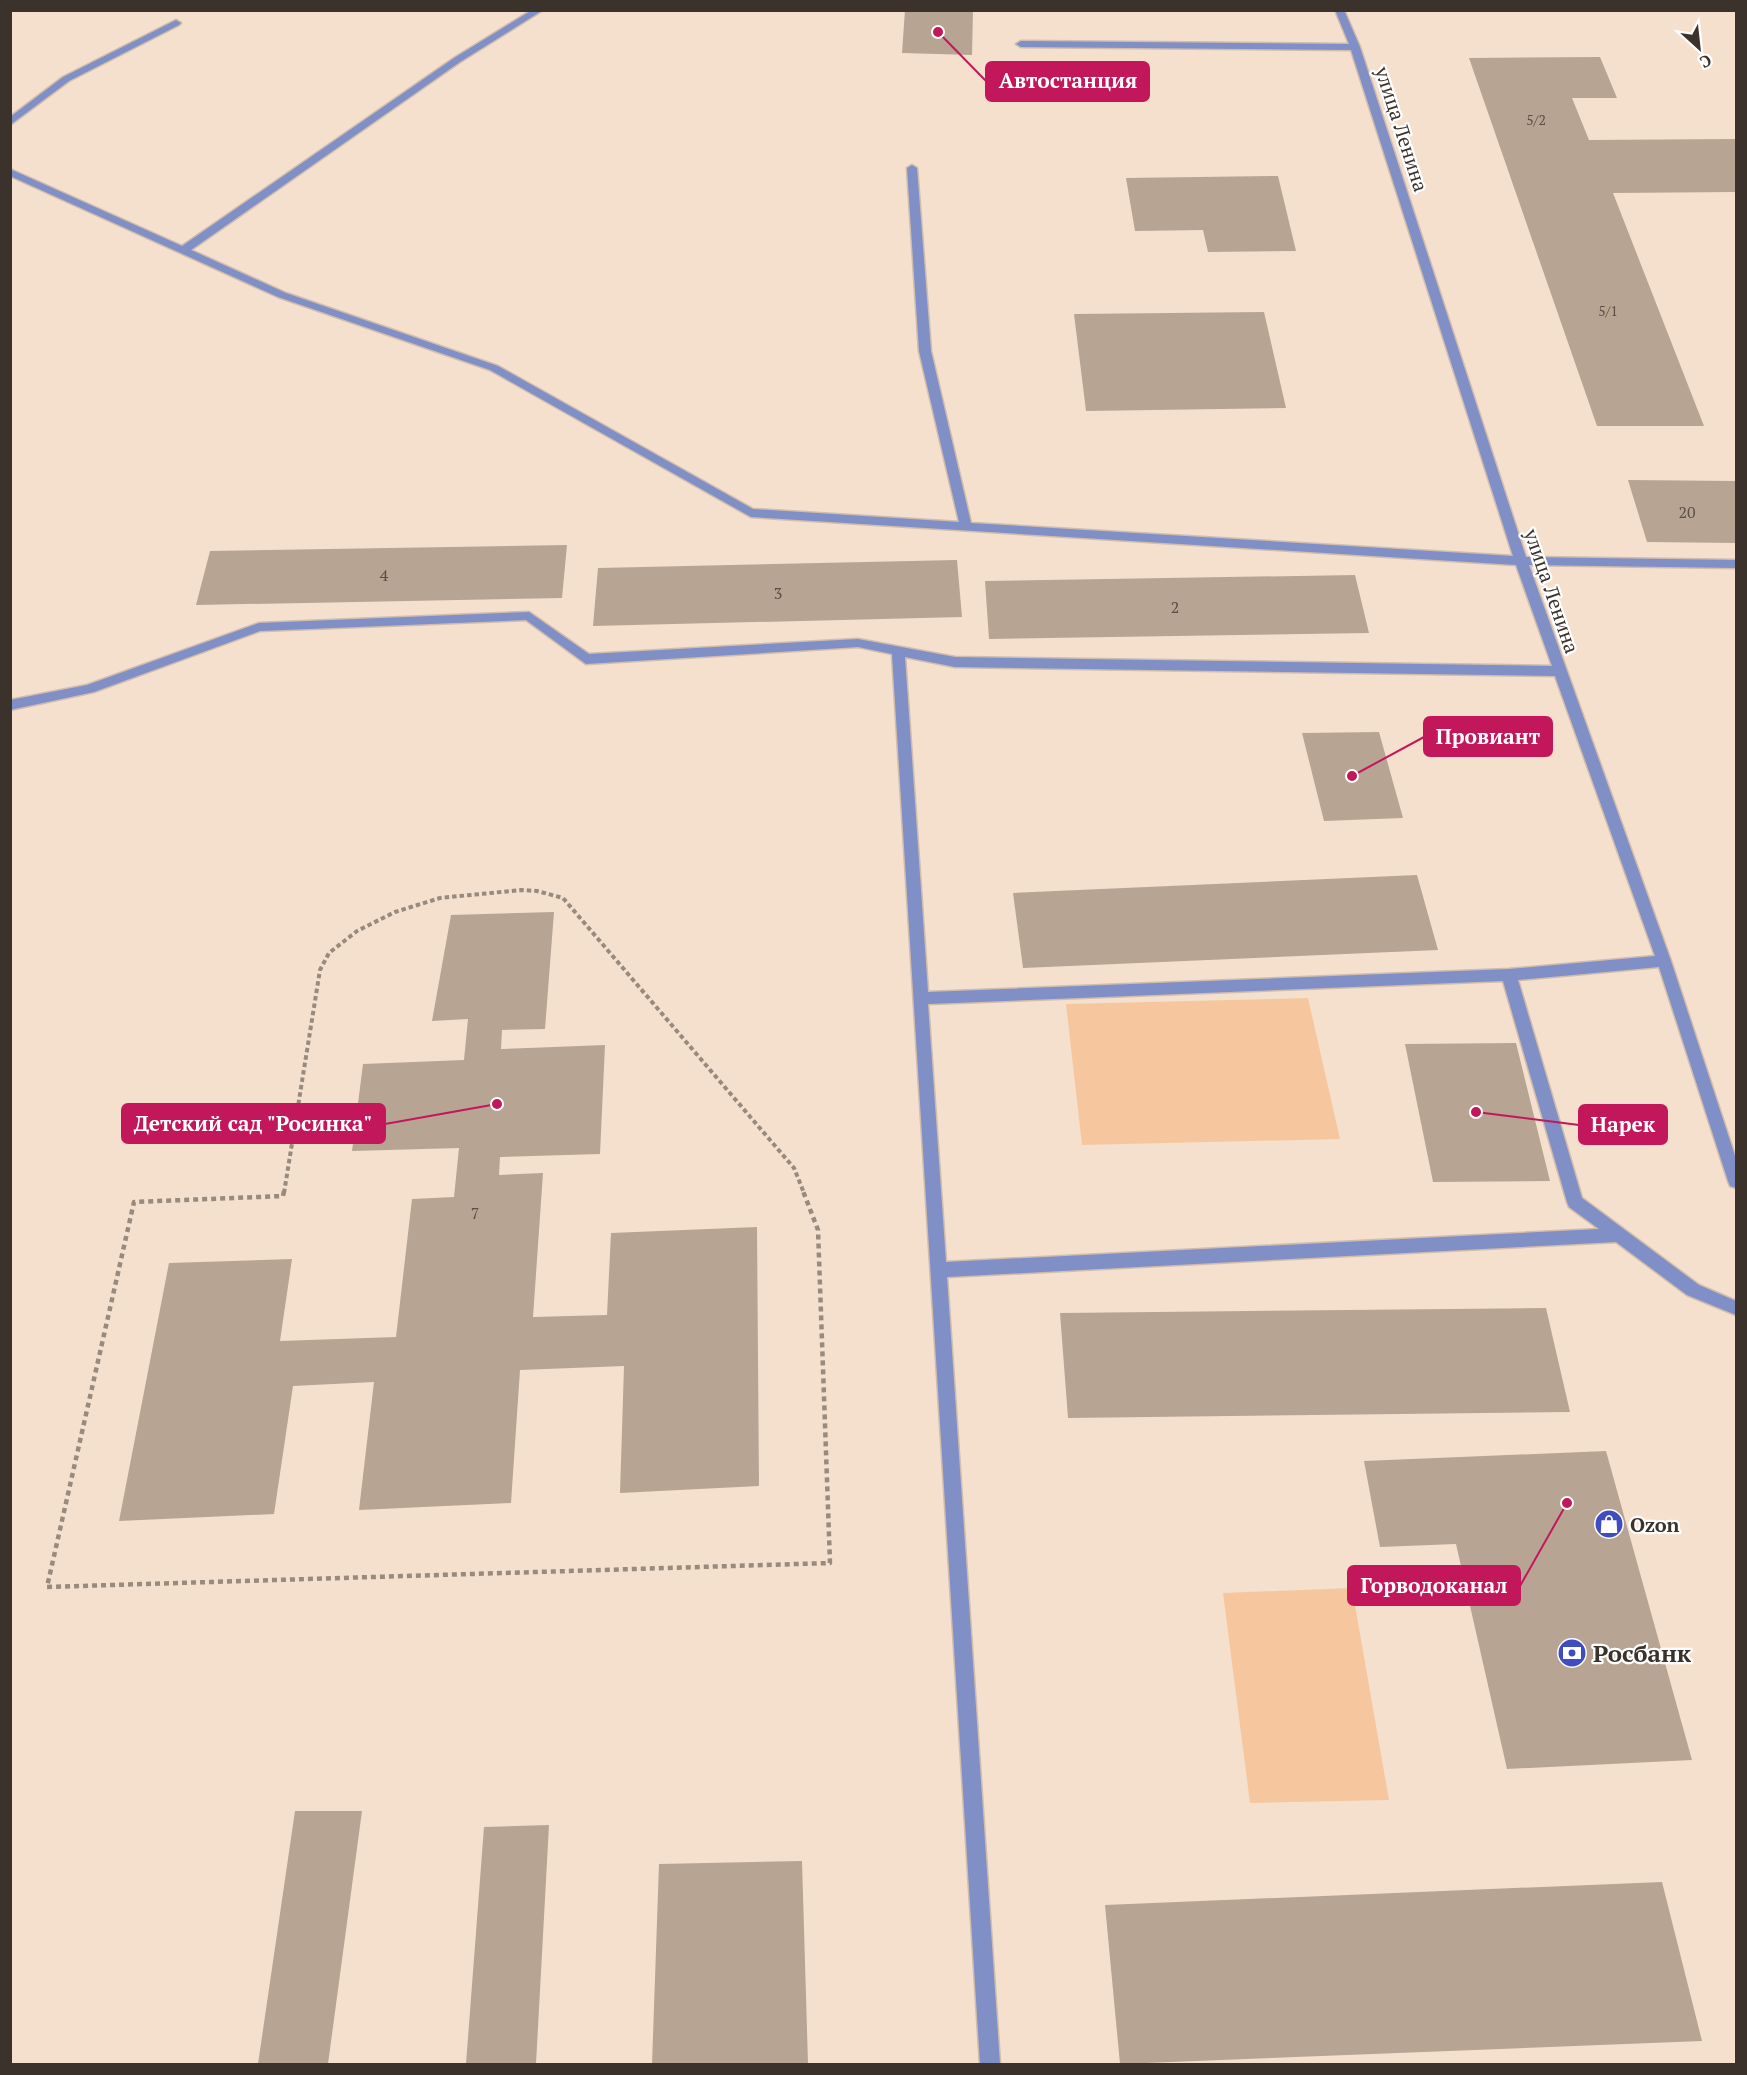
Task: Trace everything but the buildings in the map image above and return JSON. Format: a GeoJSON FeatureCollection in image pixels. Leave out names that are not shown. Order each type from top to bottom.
{"type":"FeatureCollection","features":[{"type":"Feature","properties":{"kind":"street"},"geometry":{"type":"LineString","coordinates":[[183,250],[457,60],[539,10]]}},
{"type":"Feature","properties":{"kind":"street","name":"улица Ленина"},"geometry":{"type":"LineString","coordinates":[[1339,10],[1355,47],[1521,561],[1664,961],[1737,1182]]}},
{"type":"Feature","properties":{"kind":"street"},"geometry":{"type":"LineString","coordinates":[[10,122],[66,79],[176,23]]}},
{"type":"Feature","properties":{"kind":"street"},"geometry":{"type":"LineString","coordinates":[[1021,44],[1355,47]]}},
{"type":"Feature","properties":{"kind":"street"},"geometry":{"type":"LineString","coordinates":[[912,168],[925,351],[966,527]]}},
{"type":"Feature","properties":{"kind":"street"},"geometry":{"type":"LineString","coordinates":[[10,172],[282,295],[494,368],[750,513],[1521,561],[1737,564]]}},
{"type":"Feature","properties":{"kind":"street"},"geometry":{"type":"LineString","coordinates":[[10,705],[89,689],[259,627],[529,616],[586,659],[858,643],[955,662],[1559,671]]}},
{"type":"Feature","properties":{"kind":"street"},"geometry":{"type":"LineString","coordinates":[[898,651],[990,2064]]}},
{"type":"Feature","properties":{"kind":"street"},"geometry":{"type":"LineString","coordinates":[[922,999],[1509,975],[1664,961]]}},
{"type":"Feature","properties":{"kind":"street"},"geometry":{"type":"LineString","coordinates":[[1509,975],[1575,1202],[1693,1290],[1737,1308]]}},
{"type":"Feature","properties":{"kind":"street"},"geometry":{"type":"LineString","coordinates":[[939,1270],[1619,1235]]}},
{"type":"Feature","properties":{"kind":"path"},"geometry":{"type":"LineString","coordinates":[[521,890],[537,891],[563,898],[794,1168],[818,1230],[830,1563],[47,1587],[134,1202],[283,1196],[320,970],[329,953],[357,931],[395,912],[440,898],[521,890]]}},
{"type":"Feature","properties":{"kind":"shaded area"},"geometry":{"type":"Polygon","coordinates":[[[1308,998],[1340,1139],[1082,1145],[1066,1004],[1308,998]]]}},
{"type":"Feature","properties":{"kind":"shaded area"},"geometry":{"type":"Polygon","coordinates":[[[1352,1588],[1389,1800],[1250,1803],[1223,1593],[1352,1588]]]}},
{"type":"Feature","properties":{"kind":"place","name":"Автостанция"},"geometry":{"type":"Point","coordinates":[938,32]}},
{"type":"Feature","properties":{"kind":"place","name":"Провиант"},"geometry":{"type":"Point","coordinates":[1352,776]}},
{"type":"Feature","properties":{"kind":"place","name":"Детский сад \"Росинка\""},"geometry":{"type":"Point","coordinates":[497,1104]}},
{"type":"Feature","properties":{"kind":"place","name":"Нарек"},"geometry":{"type":"Point","coordinates":[1476,1112]}},
{"type":"Feature","properties":{"kind":"place","name":"Горводоканал"},"geometry":{"type":"Point","coordinates":[1567,1503]}},
{"type":"Feature","properties":{"kind":"place","name":"Ozon"},"geometry":{"type":"Point","coordinates":[1609,1524]}},
{"type":"Feature","properties":{"kind":"place","name":"Росбанк"},"geometry":{"type":"Point","coordinates":[1572,1653]}}]}
